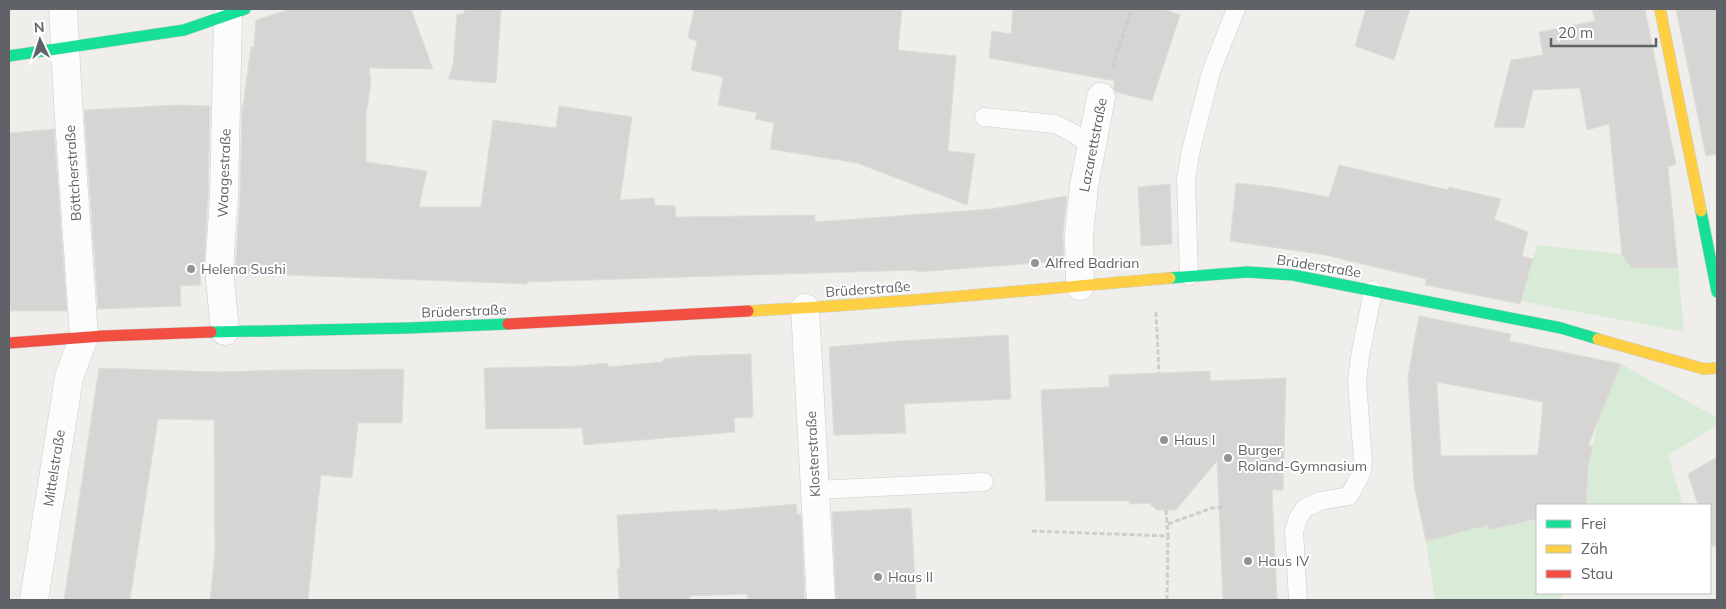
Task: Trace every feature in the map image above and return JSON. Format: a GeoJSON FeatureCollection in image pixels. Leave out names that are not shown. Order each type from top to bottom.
{"type":"FeatureCollection","features":[{"type":"Feature","properties":{"kind":"street","name":"Böttcherstraße"},"geometry":{"type":"LineString","coordinates":[[63,9],[84,338]]}},
{"type":"Feature","properties":{"kind":"street"},"geometry":{"type":"LineString","coordinates":[[1660,9],[1717,292]]}},
{"type":"Feature","properties":{"kind":"street"},"geometry":{"type":"LineString","coordinates":[[9,56],[184,30],[236,12]]}},
{"type":"Feature","properties":{"kind":"street","name":"Waagestraße"},"geometry":{"type":"LineString","coordinates":[[225,331],[219,269],[236,12]]}},
{"type":"Feature","properties":{"kind":"street","name":"Lazarettstraße"},"geometry":{"type":"LineString","coordinates":[[1080,286],[1079,236],[1084,186],[1102,97]]}},
{"type":"Feature","properties":{"kind":"street","name":"Brüderstraße"},"geometry":{"type":"LineString","coordinates":[[9,343],[225,331],[408,328],[531,323],[805,308],[1023,292],[1247,272],[1294,275],[1561,328],[1704,368],[1717,368]]}},
{"type":"Feature","properties":{"kind":"street","name":"Klosterstraße"},"geometry":{"type":"LineString","coordinates":[[805,308],[821,600]]}},
{"type":"Feature","properties":{"kind":"street","name":"Mittelstraße"},"geometry":{"type":"LineString","coordinates":[[34,600],[69,378],[84,338]]}},
{"type":"Feature","properties":{"kind":"lane"},"geometry":{"type":"LineString","coordinates":[[1189,276],[1186,180],[1190,154],[1211,72],[1236,9]]}},
{"type":"Feature","properties":{"kind":"lane"},"geometry":{"type":"LineString","coordinates":[[984,117],[1055,124],[1092,147]]}},
{"type":"Feature","properties":{"kind":"lane"},"geometry":{"type":"LineString","coordinates":[[1298,600],[1294,531],[1298,518],[1306,508],[1320,501],[1349,496],[1361,474],[1363,462],[1357,381],[1373,290]]}},
{"type":"Feature","properties":{"kind":"lane"},"geometry":{"type":"LineString","coordinates":[[815,490],[984,482]]}},
{"type":"Feature","properties":{"kind":"path","name":"Lazarettstraße"},"geometry":{"type":"LineString","coordinates":[[1102,97],[1132,9]]}},
{"type":"Feature","properties":{"kind":"path"},"geometry":{"type":"LineString","coordinates":[[1154,279],[1160,373]]}},
{"type":"Feature","properties":{"kind":"path"},"geometry":{"type":"LineString","coordinates":[[1168,524],[1212,508],[1225,507]]}},
{"type":"Feature","properties":{"kind":"path"},"geometry":{"type":"LineString","coordinates":[[1166,510],[1168,524],[1168,600]]}},
{"type":"Feature","properties":{"kind":"path"},"geometry":{"type":"LineString","coordinates":[[1032,531],[1168,536]]}},
{"type":"Feature","properties":{"kind":"green space"},"geometry":{"type":"Polygon","coordinates":[[[1537,245],[1622,254],[1631,268],[1678,268],[1684,332],[1521,301],[1537,245]]]}},
{"type":"Feature","properties":{"kind":"green space"},"geometry":{"type":"Polygon","coordinates":[[[1621,364],[1714,416],[1717,425],[1668,455],[1683,504],[1586,504],[1588,466],[1598,421],[1621,364]]]}},
{"type":"Feature","properties":{"kind":"green space"},"geometry":{"type":"Polygon","coordinates":[[[1536,519],[1536,594],[1561,594],[1562,600],[1435,600],[1426,541],[1488,525],[1489,530],[1536,519]]]}},
{"type":"Feature","properties":{"kind":"building"},"geometry":{"type":"Polygon","coordinates":[[[291,9],[411,9],[433,69],[369,68],[371,82],[366,116],[366,162],[427,171],[419,207],[481,207],[493,120],[556,128],[559,106],[632,117],[620,200],[654,198],[655,205],[675,206],[676,217],[815,215],[815,222],[991,209],[1067,196],[1063,234],[1064,261],[917,272],[917,270],[816,273],[527,282],[527,284],[235,273],[240,197],[242,106],[251,47],[254,47],[256,20],[291,9]]]}},
{"type":"Feature","properties":{"kind":"building"},"geometry":{"type":"Polygon","coordinates":[[[465,9],[501,9],[496,83],[448,79],[453,65],[457,14],[464,14],[465,9]]]}},
{"type":"Feature","properties":{"kind":"building"},"geometry":{"type":"Polygon","coordinates":[[[694,9],[902,9],[898,50],[956,56],[948,151],[975,154],[967,205],[857,163],[770,149],[774,123],[755,119],[757,113],[718,105],[723,77],[691,70],[697,41],[688,38],[694,9]]]}},
{"type":"Feature","properties":{"kind":"building"},"geometry":{"type":"Polygon","coordinates":[[[1013,9],[1165,9],[1180,15],[1152,101],[1116,92],[1113,87],[1115,81],[989,58],[992,31],[1011,34],[1013,9]]]}},
{"type":"Feature","properties":{"kind":"building"},"geometry":{"type":"Polygon","coordinates":[[[1366,9],[1410,9],[1394,60],[1355,46],[1366,9]]]}},
{"type":"Feature","properties":{"kind":"building"},"geometry":{"type":"Polygon","coordinates":[[[1592,9],[1645,9],[1676,164],[1668,167],[1678,268],[1631,268],[1622,254],[1609,124],[1587,130],[1580,88],[1533,90],[1524,128],[1494,127],[1511,60],[1543,55],[1539,32],[1595,21],[1592,9]]]}},
{"type":"Feature","properties":{"kind":"building"},"geometry":{"type":"Polygon","coordinates":[[[1676,9],[1717,9],[1717,154],[1706,156],[1676,9]]]}},
{"type":"Feature","properties":{"kind":"building"},"geometry":{"type":"Polygon","coordinates":[[[178,105],[210,106],[208,196],[204,272],[200,272],[201,285],[180,286],[181,306],[98,309],[84,110],[178,105]]]}},
{"type":"Feature","properties":{"kind":"building"},"geometry":{"type":"Polygon","coordinates":[[[54,129],[67,311],[9,311],[9,133],[54,129]]]}},
{"type":"Feature","properties":{"kind":"building"},"geometry":{"type":"Polygon","coordinates":[[[1339,165],[1448,190],[1449,187],[1501,199],[1494,219],[1528,232],[1522,256],[1533,259],[1520,304],[1425,285],[1426,279],[1325,255],[1230,241],[1236,183],[1274,187],[1329,197],[1339,165]]]}},
{"type":"Feature","properties":{"kind":"building"},"geometry":{"type":"Polygon","coordinates":[[[1170,184],[1172,244],[1141,246],[1138,187],[1170,184]]]}},
{"type":"Feature","properties":{"kind":"building"},"geometry":{"type":"Polygon","coordinates":[[[1419,316],[1511,334],[1509,341],[1621,364],[1588,446],[1593,446],[1588,466],[1586,504],[1536,504],[1536,519],[1489,530],[1488,525],[1426,541],[1414,485],[1408,376],[1419,316]],[[1437,382],[1441,456],[1538,455],[1543,402],[1437,382]]]}},
{"type":"Feature","properties":{"kind":"building"},"geometry":{"type":"Polygon","coordinates":[[[1008,335],[1011,399],[904,404],[906,433],[834,435],[829,347],[1008,335]]]}},
{"type":"Feature","properties":{"kind":"building"},"geometry":{"type":"Polygon","coordinates":[[[751,354],[753,417],[734,418],[735,432],[584,445],[582,428],[486,429],[484,368],[579,366],[607,363],[609,367],[662,362],[664,359],[689,356],[751,354]]]}},
{"type":"Feature","properties":{"kind":"building"},"geometry":{"type":"Polygon","coordinates":[[[99,368],[219,372],[404,369],[402,423],[358,423],[352,478],[321,475],[308,600],[210,600],[215,554],[214,420],[158,419],[130,600],[64,600],[99,368]]]}},
{"type":"Feature","properties":{"kind":"building","name":"Haus I"},"geometry":{"type":"Polygon","coordinates":[[[1210,371],[1210,381],[1286,378],[1283,490],[1272,490],[1277,600],[1223,600],[1217,461],[1176,510],[1157,510],[1149,503],[1129,504],[1129,501],[1046,501],[1041,390],[1109,387],[1109,375],[1210,371]]]}},
{"type":"Feature","properties":{"kind":"building"},"geometry":{"type":"Polygon","coordinates":[[[1717,457],[1717,546],[1712,546],[1711,544],[1711,504],[1698,504],[1688,474],[1717,457]]]}},
{"type":"Feature","properties":{"kind":"building"},"geometry":{"type":"Polygon","coordinates":[[[796,504],[797,514],[801,514],[805,600],[748,600],[747,594],[689,596],[690,600],[619,600],[617,569],[620,569],[617,515],[718,509],[718,511],[796,504]]]}},
{"type":"Feature","properties":{"kind":"building"},"geometry":{"type":"Polygon","coordinates":[[[911,508],[916,600],[836,600],[832,512],[911,508]]]}},
{"type":"Feature","properties":{"kind":"traffic: fast"},"geometry":{"type":"LineString","coordinates":[[9,56],[184,30],[245,9]]}},
{"type":"Feature","properties":{"kind":"traffic: fast"},"geometry":{"type":"LineString","coordinates":[[1701,211],[1717,292]]}},
{"type":"Feature","properties":{"kind":"traffic: fast"},"geometry":{"type":"LineString","coordinates":[[1170,278],[1247,272],[1293,275],[1561,328],[1598,339]]}},
{"type":"Feature","properties":{"kind":"traffic: fast"},"geometry":{"type":"LineString","coordinates":[[211,332],[508,324]]}},
{"type":"Feature","properties":{"kind":"traffic: slow"},"geometry":{"type":"LineString","coordinates":[[1660,9],[1701,211]]}},
{"type":"Feature","properties":{"kind":"traffic: slow"},"geometry":{"type":"LineString","coordinates":[[748,311],[906,301],[1170,278]]}},
{"type":"Feature","properties":{"kind":"traffic: slow"},"geometry":{"type":"LineString","coordinates":[[1598,339],[1704,369],[1717,368]]}},
{"type":"Feature","properties":{"kind":"traffic: jam"},"geometry":{"type":"LineString","coordinates":[[508,324],[748,311]]}},
{"type":"Feature","properties":{"kind":"traffic: jam"},"geometry":{"type":"LineString","coordinates":[[9,343],[103,336],[211,332]]}},
{"type":"Feature","properties":{"kind":"place","name":"Alfred Badrian"},"geometry":{"type":"Point","coordinates":[1035,263]}},
{"type":"Feature","properties":{"kind":"place","name":"Helena Sushi"},"geometry":{"type":"Point","coordinates":[191,269]}},
{"type":"Feature","properties":{"kind":"place","name":"Haus I"},"geometry":{"type":"Point","coordinates":[1164,440]}},
{"type":"Feature","properties":{"kind":"place","name":"Burger Roland-Gymnasium"},"geometry":{"type":"Point","coordinates":[1228,458]}},
{"type":"Feature","properties":{"kind":"place","name":"Haus IV"},"geometry":{"type":"Point","coordinates":[1248,561]}},
{"type":"Feature","properties":{"kind":"place","name":"Haus II"},"geometry":{"type":"Point","coordinates":[878,577]}}]}
